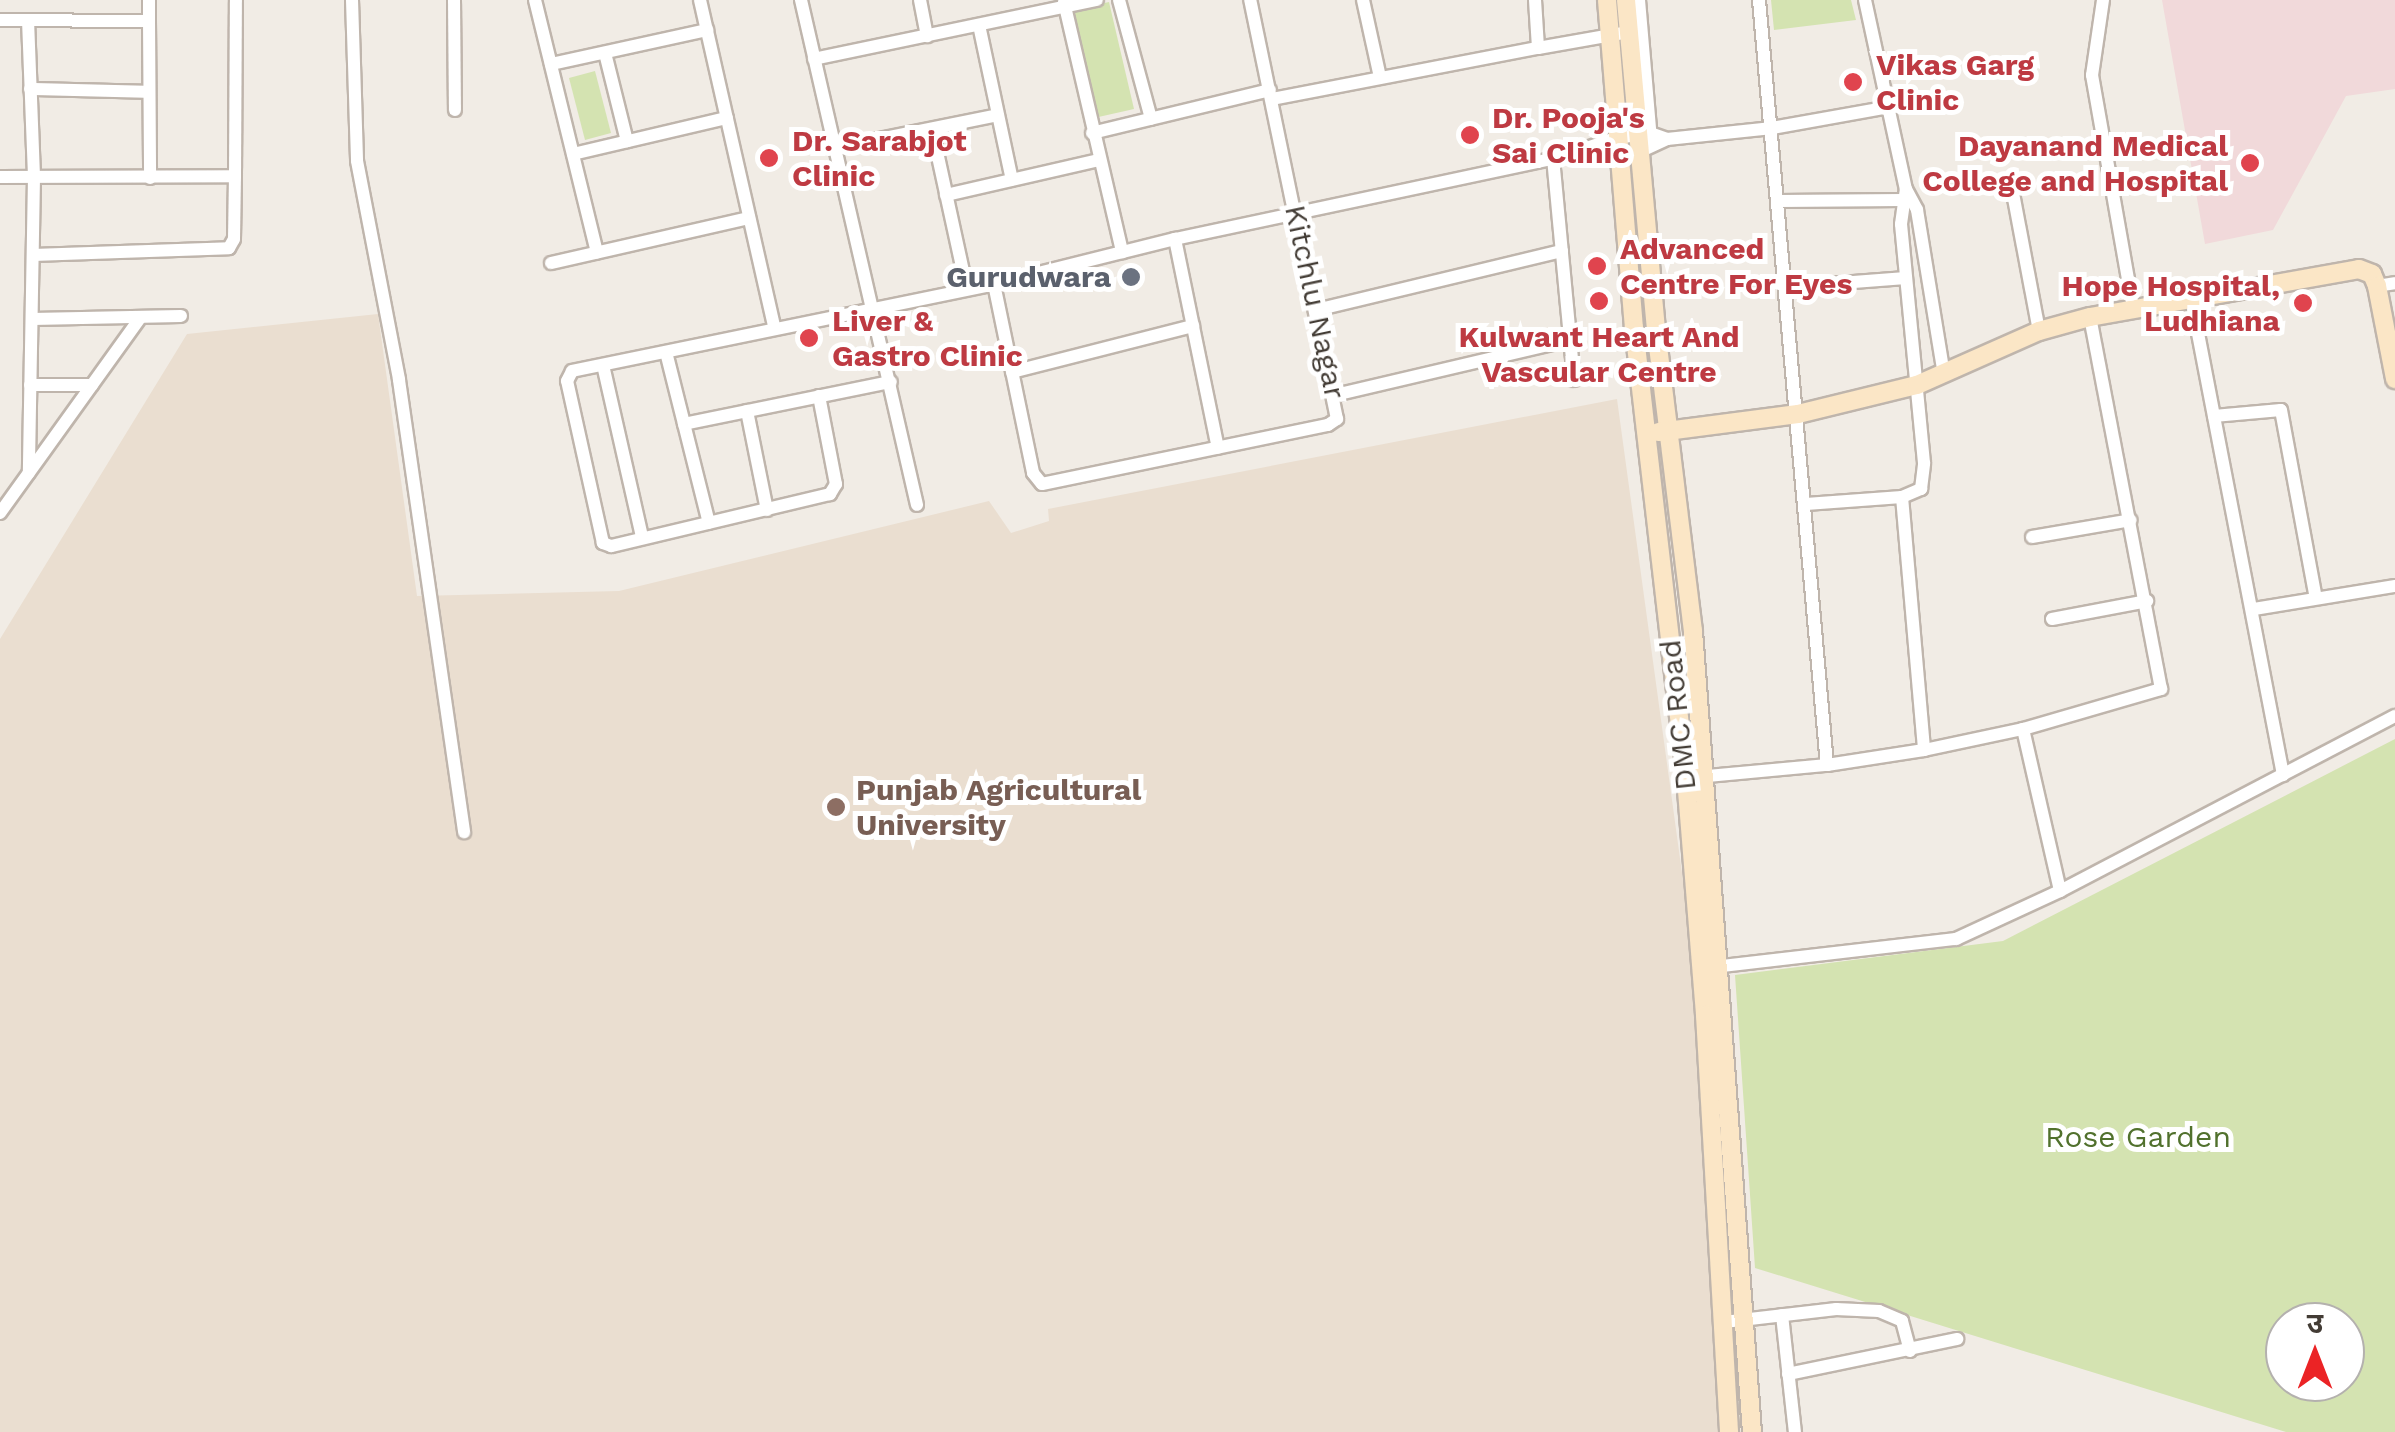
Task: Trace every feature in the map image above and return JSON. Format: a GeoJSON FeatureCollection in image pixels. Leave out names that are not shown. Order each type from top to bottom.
{"type":"FeatureCollection","features":[{"type":"Feature","properties":{"kind":"street"},"geometry":{"type":"LineString","coordinates":[[149,0],[150,178]]}},
{"type":"Feature","properties":{"kind":"street"},"geometry":{"type":"LineString","coordinates":[[33,255],[229,248],[234,239],[236,0]]}},
{"type":"Feature","properties":{"kind":"street"},"geometry":{"type":"LineString","coordinates":[[352,0],[352,132],[399,380],[464,832]]}},
{"type":"Feature","properties":{"kind":"street"},"geometry":{"type":"LineString","coordinates":[[454,0],[455,110]]}},
{"type":"Feature","properties":{"kind":"street"},"geometry":{"type":"LineString","coordinates":[[535,0],[597,252]]}},
{"type":"Feature","properties":{"kind":"street"},"geometry":{"type":"LineString","coordinates":[[700,0],[775,329]]}},
{"type":"Feature","properties":{"kind":"street"},"geometry":{"type":"LineString","coordinates":[[801,0],[917,505]]}},
{"type":"Feature","properties":{"kind":"street"},"geometry":{"type":"LineString","coordinates":[[920,0],[927,36]]}},
{"type":"Feature","properties":{"kind":"street"},"geometry":{"type":"LineString","coordinates":[[814,59],[1064,3],[1097,0]]}},
{"type":"Feature","properties":{"kind":"street"},"geometry":{"type":"LineString","coordinates":[[1119,0],[1150,119]]}},
{"type":"Feature","properties":{"kind":"street","name":"Kitchlu Nagar"},"geometry":{"type":"LineString","coordinates":[[1012,372],[1036,480],[1049,483],[1328,425],[1338,414],[1250,0]]}},
{"type":"Feature","properties":{"kind":"street"},"geometry":{"type":"LineString","coordinates":[[1363,0],[1380,78]]}},
{"type":"Feature","properties":{"kind":"street"},"geometry":{"type":"LineString","coordinates":[[1535,0],[1538,48]]}},
{"type":"Feature","properties":{"kind":"street","name":"DMC Road"},"geometry":{"type":"LineString","coordinates":[[1607,0],[1645,434],[1695,777],[1710,968],[1728,1432]]}},
{"type":"Feature","properties":{"kind":"street"},"geometry":{"type":"LineString","coordinates":[[1626,0],[1644,142]]}},
{"type":"Feature","properties":{"kind":"street"},"geometry":{"type":"LineString","coordinates":[[1639,0],[1644,142],[1668,430],[1693,631],[1695,777],[1826,765],[1924,750],[2022,729],[2161,689],[2132,520],[2090,317]]}},
{"type":"Feature","properties":{"kind":"street"},"geometry":{"type":"LineString","coordinates":[[1759,0],[1788,286],[1826,765]]}},
{"type":"Feature","properties":{"kind":"street"},"geometry":{"type":"LineString","coordinates":[[1806,504],[1902,497],[1915,494],[1923,484],[1906,278],[1905,195],[1865,0]]}},
{"type":"Feature","properties":{"kind":"street"},"geometry":{"type":"LineString","coordinates":[[2103,0],[2092,75],[2133,308]]}},
{"type":"Feature","properties":{"kind":"street"},"geometry":{"type":"LineString","coordinates":[[1064,3],[1122,252]]}},
{"type":"Feature","properties":{"kind":"street"},"geometry":{"type":"LineString","coordinates":[[0,20],[149,21]]}},
{"type":"Feature","properties":{"kind":"street"},"geometry":{"type":"LineString","coordinates":[[28,20],[34,178],[29,472]]}},
{"type":"Feature","properties":{"kind":"street"},"geometry":{"type":"LineString","coordinates":[[979,25],[1012,180]]}},
{"type":"Feature","properties":{"kind":"street"},"geometry":{"type":"LineString","coordinates":[[551,64],[707,30]]}},
{"type":"Feature","properties":{"kind":"street"},"geometry":{"type":"LineString","coordinates":[[1092,133],[1271,94],[1629,32]]}},
{"type":"Feature","properties":{"kind":"street"},"geometry":{"type":"LineString","coordinates":[[604,53],[627,142]]}},
{"type":"Feature","properties":{"kind":"street"},"geometry":{"type":"LineString","coordinates":[[30,90],[149,92]]}},
{"type":"Feature","properties":{"kind":"street"},"geometry":{"type":"LineString","coordinates":[[819,396],[835,488],[826,496],[610,546],[603,543],[567,377],[572,371],[994,284],[1175,239],[1557,158],[1890,107]]}},
{"type":"Feature","properties":{"kind":"street"},"geometry":{"type":"LineString","coordinates":[[836,148],[998,115]]}},
{"type":"Feature","properties":{"kind":"street"},"geometry":{"type":"LineString","coordinates":[[573,154],[727,118]]}},
{"type":"Feature","properties":{"kind":"street"},"geometry":{"type":"LineString","coordinates":[[932,128],[967,288]]}},
{"type":"Feature","properties":{"kind":"street"},"geometry":{"type":"LineString","coordinates":[[1557,158],[1574,380]]}},
{"type":"Feature","properties":{"kind":"street"},"geometry":{"type":"LineString","coordinates":[[946,195],[1099,160]]}},
{"type":"Feature","properties":{"kind":"street"},"geometry":{"type":"LineString","coordinates":[[0,177],[235,176]]}},
{"type":"Feature","properties":{"kind":"street"},"geometry":{"type":"LineString","coordinates":[[2012,188],[2040,331]]}},
{"type":"Feature","properties":{"kind":"street"},"geometry":{"type":"LineString","coordinates":[[1779,202],[1905,195]]}},
{"type":"Feature","properties":{"kind":"street"},"geometry":{"type":"LineString","coordinates":[[1905,195],[1917,210],[1944,374]]}},
{"type":"Feature","properties":{"kind":"street"},"geometry":{"type":"LineString","coordinates":[[551,263],[750,218]]}},
{"type":"Feature","properties":{"kind":"street"},"geometry":{"type":"LineString","coordinates":[[1175,239],[1218,448]]}},
{"type":"Feature","properties":{"kind":"street"},"geometry":{"type":"LineString","coordinates":[[1316,310],[1562,251]]}},
{"type":"Feature","properties":{"kind":"street"},"geometry":{"type":"LineString","coordinates":[[1645,434],[1798,414],[1917,386],[2040,331],[2090,317],[2360,269],[2386,284],[2395,379]]}},
{"type":"Feature","properties":{"kind":"street"},"geometry":{"type":"LineString","coordinates":[[1788,286],[1906,278]]}},
{"type":"Feature","properties":{"kind":"street"},"geometry":{"type":"LineString","coordinates":[[994,284],[1012,372],[1193,326]]}},
{"type":"Feature","properties":{"kind":"street"},"geometry":{"type":"LineString","coordinates":[[2191,298],[2283,775]]}},
{"type":"Feature","properties":{"kind":"street"},"geometry":{"type":"LineString","coordinates":[[32,319],[181,316]]}},
{"type":"Feature","properties":{"kind":"street"},"geometry":{"type":"LineString","coordinates":[[0,512],[140,318]]}},
{"type":"Feature","properties":{"kind":"street"},"geometry":{"type":"LineString","coordinates":[[1334,394],[1570,340]]}},
{"type":"Feature","properties":{"kind":"street"},"geometry":{"type":"LineString","coordinates":[[666,352],[709,523]]}},
{"type":"Feature","properties":{"kind":"street"},"geometry":{"type":"LineString","coordinates":[[603,365],[642,537]]}},
{"type":"Feature","properties":{"kind":"street"},"geometry":{"type":"LineString","coordinates":[[684,424],[891,382]]}},
{"type":"Feature","properties":{"kind":"street"},"geometry":{"type":"LineString","coordinates":[[30,385],[92,385]]}},
{"type":"Feature","properties":{"kind":"street"},"geometry":{"type":"LineString","coordinates":[[2214,416],[2280,410],[2316,598]]}},
{"type":"Feature","properties":{"kind":"street"},"geometry":{"type":"LineString","coordinates":[[748,411],[766,510]]}},
{"type":"Feature","properties":{"kind":"street"},"geometry":{"type":"LineString","coordinates":[[1902,497],[1924,750]]}},
{"type":"Feature","properties":{"kind":"street"},"geometry":{"type":"LineString","coordinates":[[2032,537],[2132,520]]}},
{"type":"Feature","properties":{"kind":"street"},"geometry":{"type":"LineString","coordinates":[[2254,609],[2395,586]]}},
{"type":"Feature","properties":{"kind":"street"},"geometry":{"type":"LineString","coordinates":[[2052,619],[2147,601]]}},
{"type":"Feature","properties":{"kind":"street"},"geometry":{"type":"LineString","coordinates":[[1752,1432],[1710,968],[1956,939],[2060,892],[2395,716]]}},
{"type":"Feature","properties":{"kind":"street"},"geometry":{"type":"LineString","coordinates":[[2022,729],[2060,892]]}},
{"type":"Feature","properties":{"kind":"street"},"geometry":{"type":"LineString","coordinates":[[1724,1322],[1782,1314],[1879,1311],[1902,1321],[1910,1351]]}},
{"type":"Feature","properties":{"kind":"street"},"geometry":{"type":"LineString","coordinates":[[1782,1314],[1795,1432]]}},
{"type":"Feature","properties":{"kind":"street"},"geometry":{"type":"LineString","coordinates":[[1788,1374],[1958,1339]]}},
{"type":"Feature","properties":{"kind":"shaded area","name":"Dayanand Medical College and Hospital"},"geometry":{"type":"Polygon","coordinates":[[[2162,0],[2395,0],[2395,89],[2346,96],[2273,230],[2205,244],[2162,0]]]}},
{"type":"Feature","properties":{"kind":"shaded area","name":"Punjab Agricultural University"},"geometry":{"type":"Polygon","coordinates":[[[378,314],[417,596],[619,591],[989,501],[1011,533],[1049,521],[1048,509],[1617,399],[1696,975],[1728,1432],[0,1432],[0,639],[187,334],[378,314]]]}},
{"type":"Feature","properties":{"kind":"green space"},"geometry":{"type":"Polygon","coordinates":[[[1771,0],[1851,0],[1856,20],[1774,30],[1771,0]]]}},
{"type":"Feature","properties":{"kind":"green space"},"geometry":{"type":"Polygon","coordinates":[[[1109,2],[1134,109],[1094,118],[1069,11],[1109,2]]]}},
{"type":"Feature","properties":{"kind":"green space"},"geometry":{"type":"Polygon","coordinates":[[[595,71],[611,133],[585,140],[569,78],[595,71]]]}},
{"type":"Feature","properties":{"kind":"green space","name":"Rose Garden"},"geometry":{"type":"Polygon","coordinates":[[[2395,739],[2395,1432],[2286,1432],[1755,1268],[1735,975],[2003,941],[2395,739]]]}},
{"type":"Feature","properties":{"kind":"place","name":"Vikas Garg Clinic"},"geometry":{"type":"Point","coordinates":[1853,82]}},
{"type":"Feature","properties":{"kind":"place","name":"Dr. Pooja's Sai Clinic"},"geometry":{"type":"Point","coordinates":[1470,135]}},
{"type":"Feature","properties":{"kind":"place","name":"Dr. Sarabjot Clinic"},"geometry":{"type":"Point","coordinates":[769,158]}},
{"type":"Feature","properties":{"kind":"place","name":"Dayanand Medical College and Hospital"},"geometry":{"type":"Point","coordinates":[2250,163]}},
{"type":"Feature","properties":{"kind":"place","name":"Advanced Centre For Eyes"},"geometry":{"type":"Point","coordinates":[1597,266]}},
{"type":"Feature","properties":{"kind":"place","name":"Gurudwara"},"geometry":{"type":"Point","coordinates":[1131,277]}},
{"type":"Feature","properties":{"kind":"place","name":"Kulwant Heart And Vascular Centre"},"geometry":{"type":"Point","coordinates":[1599,301]}},
{"type":"Feature","properties":{"kind":"place","name":"Hope Hospital, Ludhiana"},"geometry":{"type":"Point","coordinates":[2303,303]}},
{"type":"Feature","properties":{"kind":"place","name":"Liver & Gastro Clinic"},"geometry":{"type":"Point","coordinates":[809,338]}},
{"type":"Feature","properties":{"kind":"place","name":"Punjab Agricultural University"},"geometry":{"type":"Point","coordinates":[836,807]}}]}
